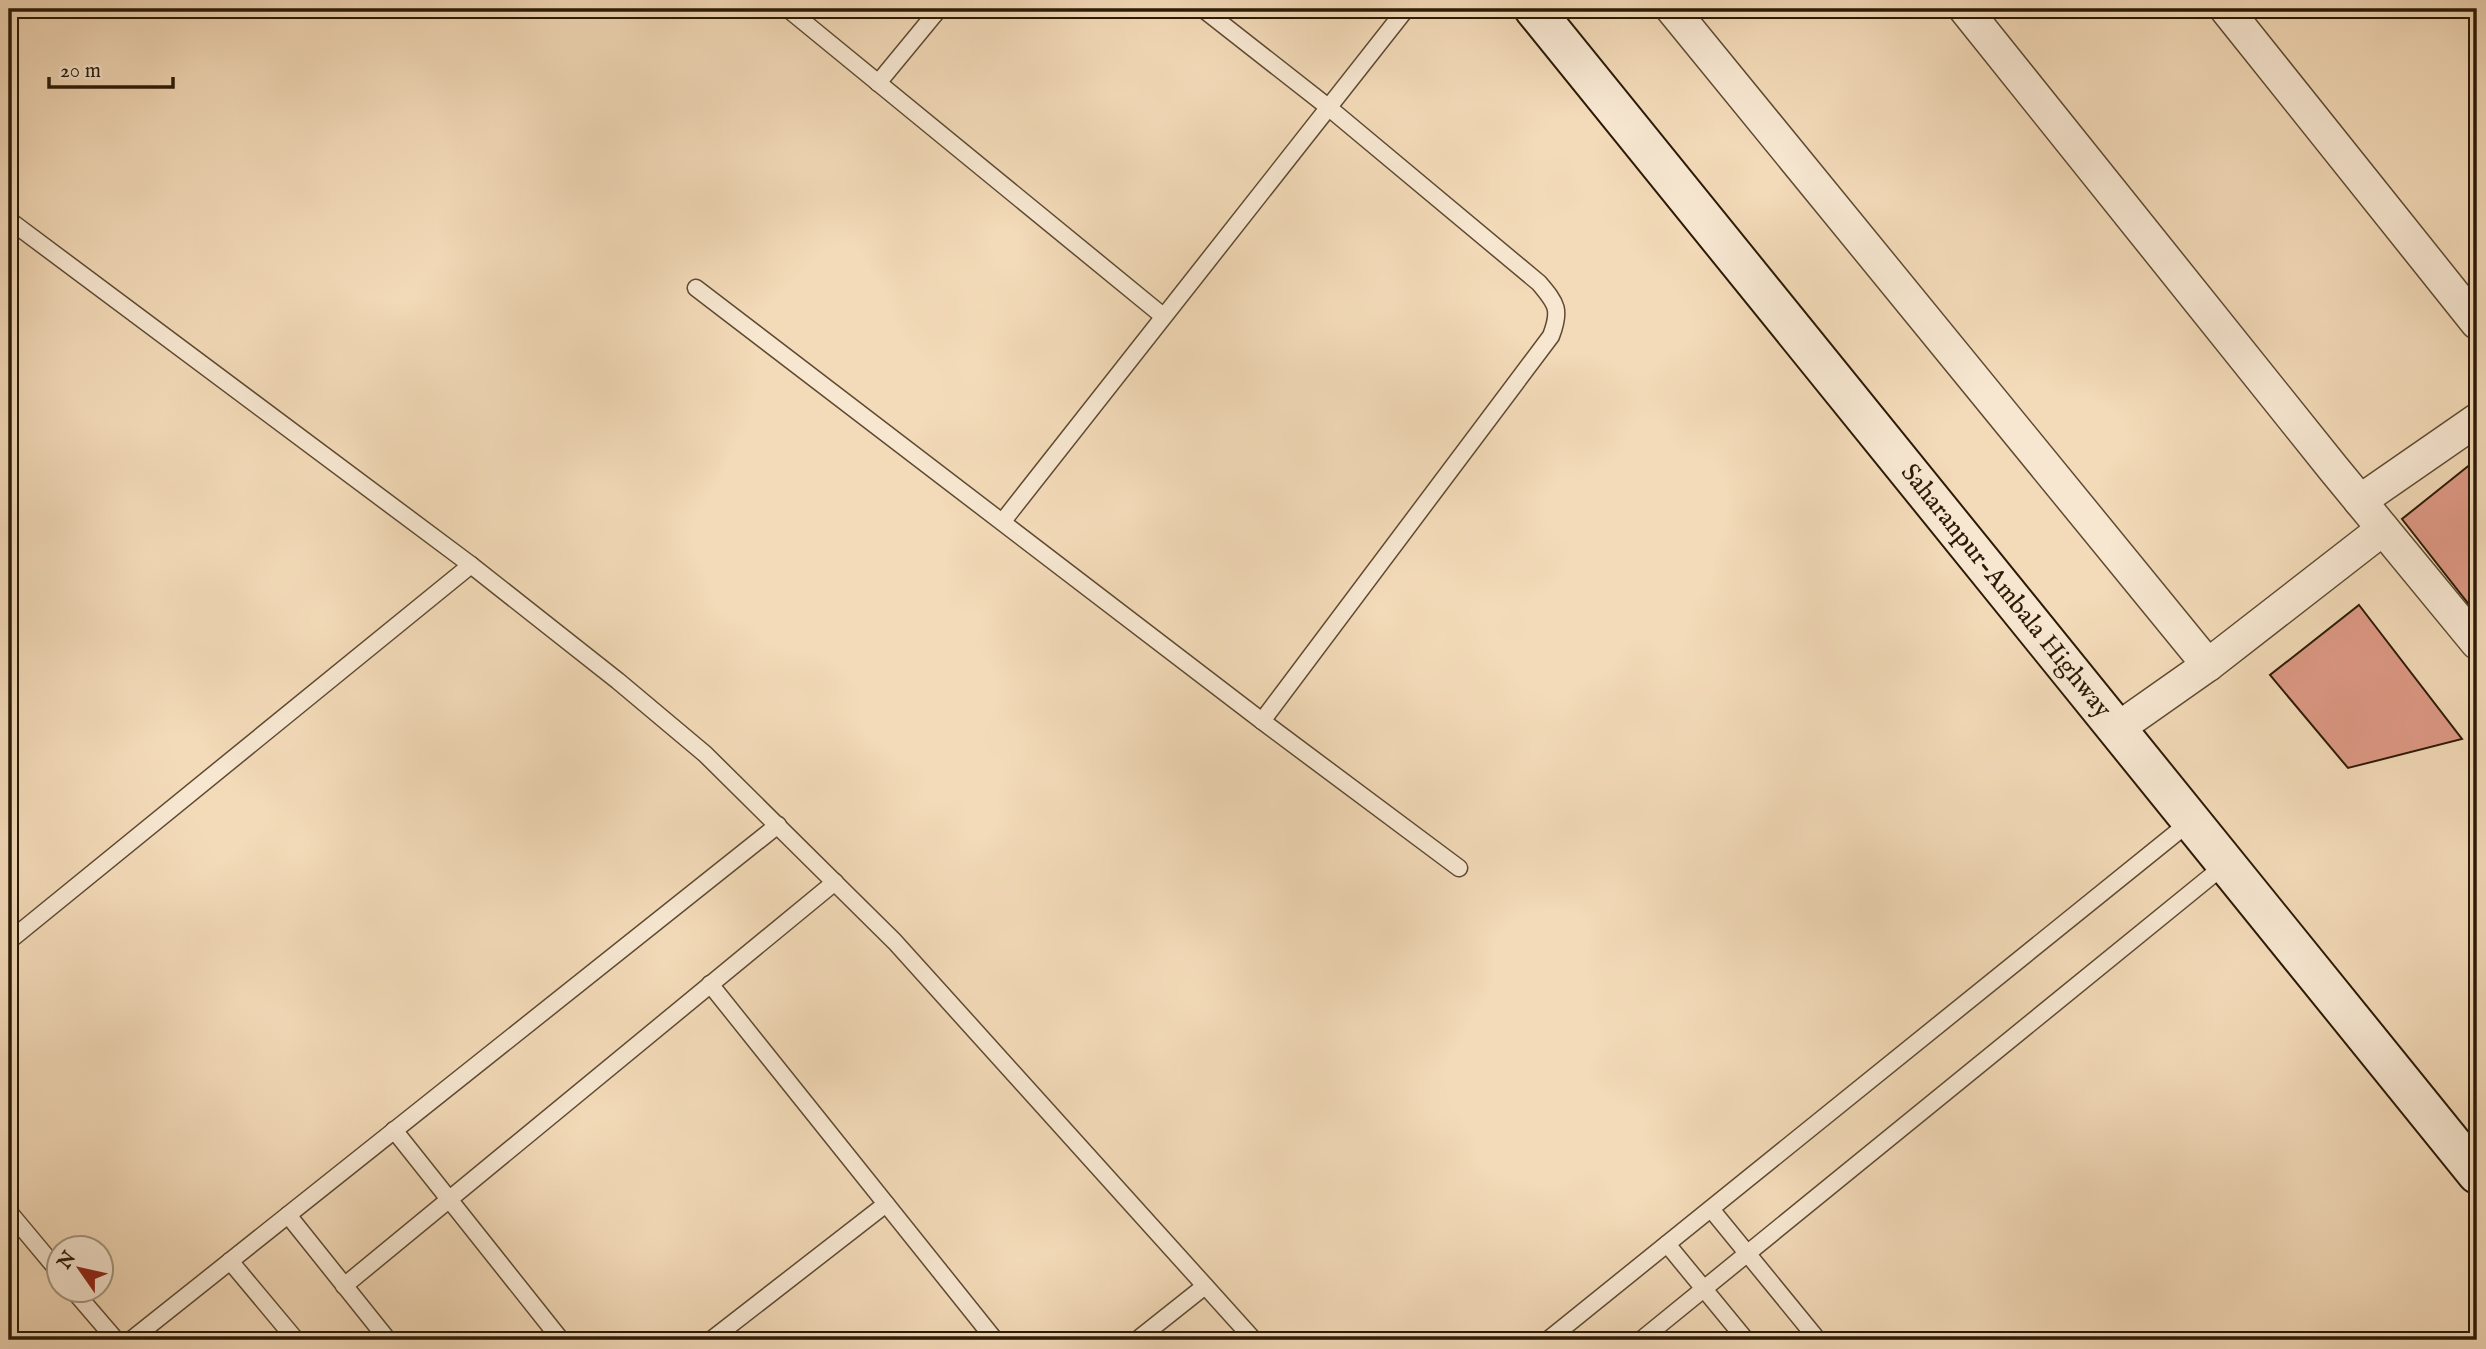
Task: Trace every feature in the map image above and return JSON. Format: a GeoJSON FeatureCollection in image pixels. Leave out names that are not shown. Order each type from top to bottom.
{"type":"FeatureCollection","features":[{"type":"Feature","properties":{"kind":"main road","name":"Saharanpur-Ambala Highway"},"geometry":{"type":"LineString","coordinates":[[1534,9],[2477,1174]]}},
{"type":"Feature","properties":{"kind":"street"},"geometry":{"type":"LineString","coordinates":[[1672,9],[2208,665]]}},
{"type":"Feature","properties":{"kind":"street"},"geometry":{"type":"LineString","coordinates":[[1965,9],[2477,643]]}},
{"type":"Feature","properties":{"kind":"street"},"geometry":{"type":"LineString","coordinates":[[2226,9],[2476,321]]}},
{"type":"Feature","properties":{"kind":"street"},"geometry":{"type":"LineString","coordinates":[[2360,501],[2477,420]]}},
{"type":"Feature","properties":{"kind":"street"},"geometry":{"type":"LineString","coordinates":[[2117,729],[2208,665],[2383,529]]}},
{"type":"Feature","properties":{"kind":"lane"},"geometry":{"type":"LineString","coordinates":[[788,9],[1163,316]]}},
{"type":"Feature","properties":{"kind":"lane"},"geometry":{"type":"LineString","coordinates":[[878,83],[939,9]]}},
{"type":"Feature","properties":{"kind":"lane"},"geometry":{"type":"LineString","coordinates":[[1203,9],[1328,107],[1539,283],[1552,298],[1558,317],[1551,336],[1262,721]]}},
{"type":"Feature","properties":{"kind":"lane"},"geometry":{"type":"LineString","coordinates":[[1003,521],[1406,9]]}},
{"type":"Feature","properties":{"kind":"lane"},"geometry":{"type":"LineString","coordinates":[[9,220],[471,565],[705,754],[895,942],[1254,1340]]}},
{"type":"Feature","properties":{"kind":"lane"},"geometry":{"type":"LineString","coordinates":[[696,288],[1262,721],[1459,868]]}},
{"type":"Feature","properties":{"kind":"lane"},"geometry":{"type":"LineString","coordinates":[[9,941],[471,565]]}},
{"type":"Feature","properties":{"kind":"lane"},"geometry":{"type":"LineString","coordinates":[[1548,1340],[2191,821]]}},
{"type":"Feature","properties":{"kind":"lane"},"geometry":{"type":"LineString","coordinates":[[131,1340],[778,825]]}},
{"type":"Feature","properties":{"kind":"lane"},"geometry":{"type":"LineString","coordinates":[[1641,1340],[2226,864]]}},
{"type":"Feature","properties":{"kind":"lane"},"geometry":{"type":"LineString","coordinates":[[344,1286],[835,881]]}},
{"type":"Feature","properties":{"kind":"lane"},"geometry":{"type":"LineString","coordinates":[[710,984],[995,1340]]}},
{"type":"Feature","properties":{"kind":"lane"},"geometry":{"type":"LineString","coordinates":[[394,1130],[561,1340]]}},
{"type":"Feature","properties":{"kind":"lane"},"geometry":{"type":"LineString","coordinates":[[711,1340],[886,1204]]}},
{"type":"Feature","properties":{"kind":"lane"},"geometry":{"type":"LineString","coordinates":[[1711,1209],[1818,1340]]}},
{"type":"Feature","properties":{"kind":"lane"},"geometry":{"type":"LineString","coordinates":[[9,1212],[46,1256]]}},
{"type":"Feature","properties":{"kind":"lane"},"geometry":{"type":"LineString","coordinates":[[288,1215],[388,1340]]}},
{"type":"Feature","properties":{"kind":"lane"},"geometry":{"type":"LineString","coordinates":[[1667,1244],[1746,1340]]}},
{"type":"Feature","properties":{"kind":"lane"},"geometry":{"type":"LineString","coordinates":[[230,1261],[296,1340]]}},
{"type":"Feature","properties":{"kind":"lane"},"geometry":{"type":"LineString","coordinates":[[1137,1340],[1205,1286]]}},
{"type":"Feature","properties":{"kind":"lane"},"geometry":{"type":"LineString","coordinates":[[85,1304],[116,1340]]}},
{"type":"Feature","properties":{"kind":"building"},"geometry":{"type":"Polygon","coordinates":[[[2477,459],[2477,602],[2471,607],[2402,519],[2477,459]]]}},
{"type":"Feature","properties":{"kind":"building"},"geometry":{"type":"Polygon","coordinates":[[[2359,605],[2462,739],[2348,768],[2270,675],[2359,605]]]}}]}
